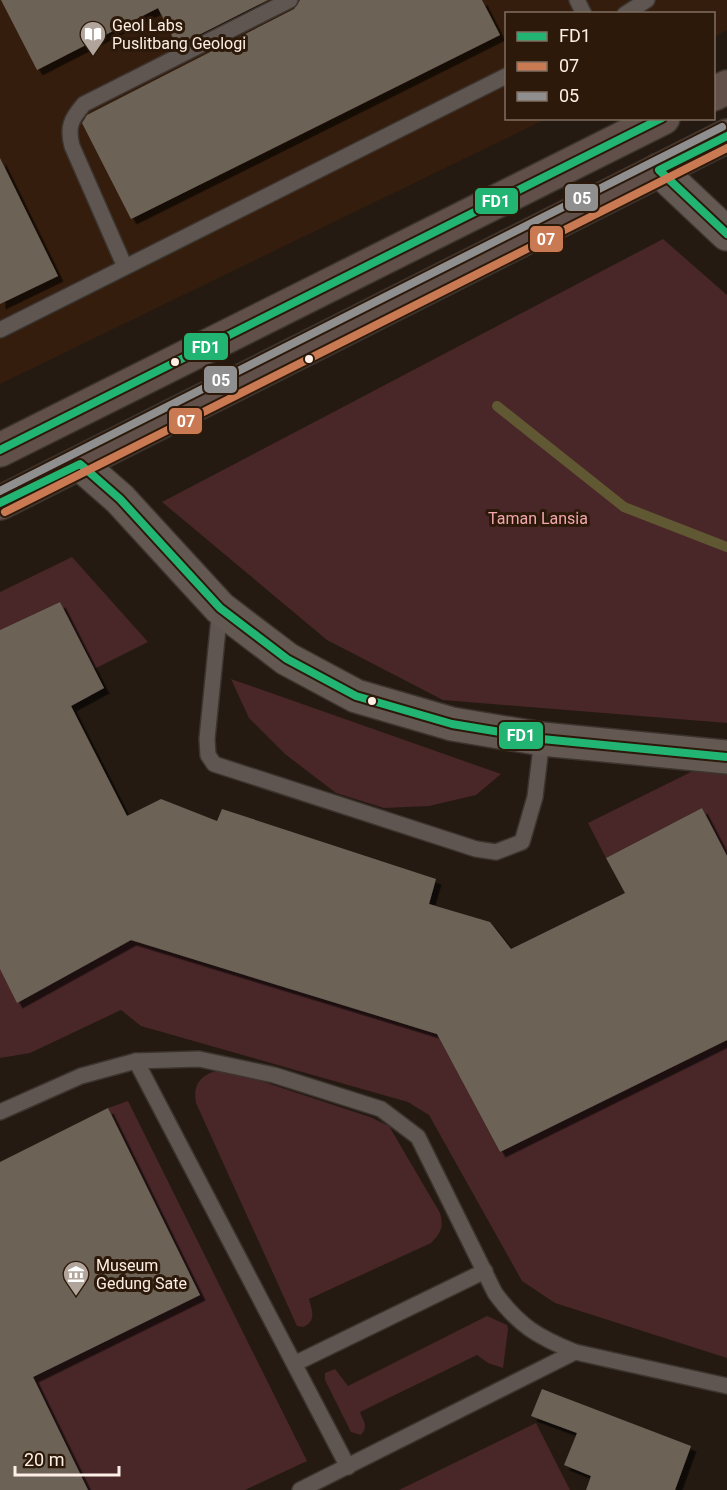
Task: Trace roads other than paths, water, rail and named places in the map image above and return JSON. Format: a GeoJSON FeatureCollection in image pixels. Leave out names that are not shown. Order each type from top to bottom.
{"type":"FeatureCollection","features":[{"type":"Feature","properties":{"kind":"main road"},"geometry":{"type":"LineString","coordinates":[[0,450],[646,122]]}},
{"type":"Feature","properties":{"kind":"main road"},"geometry":{"type":"LineString","coordinates":[[0,502],[80,464],[727,136]]}},
{"type":"Feature","properties":{"kind":"street"},"geometry":{"type":"LineString","coordinates":[[659,170],[727,234]]}},
{"type":"Feature","properties":{"kind":"street"},"geometry":{"type":"LineString","coordinates":[[80,464],[120,499],[220,608],[287,659],[356,696],[452,724],[542,740],[727,757]]}},
{"type":"Feature","properties":{"kind":"lane"},"geometry":{"type":"LineString","coordinates":[[125,267],[72,146],[68,132],[71,119],[84,104],[290,0]]}},
{"type":"Feature","properties":{"kind":"lane"},"geometry":{"type":"LineString","coordinates":[[628,12],[647,0]]}},
{"type":"Feature","properties":{"kind":"lane"},"geometry":{"type":"LineString","coordinates":[[0,330],[505,77]]}},
{"type":"Feature","properties":{"kind":"lane"},"geometry":{"type":"LineString","coordinates":[[220,608],[207,739],[208,755],[214,764],[476,849],[496,852],[522,842],[535,797],[542,740]]}},
{"type":"Feature","properties":{"kind":"lane"},"geometry":{"type":"LineString","coordinates":[[0,1112],[81,1076],[136,1061],[199,1059],[274,1076],[381,1109],[418,1137],[495,1293],[520,1323],[538,1336],[575,1352],[727,1386]]}},
{"type":"Feature","properties":{"kind":"lane"},"geometry":{"type":"LineString","coordinates":[[136,1061],[348,1467]]}},
{"type":"Feature","properties":{"kind":"lane"},"geometry":{"type":"LineString","coordinates":[[296,1364],[484,1271]]}},
{"type":"Feature","properties":{"kind":"lane"},"geometry":{"type":"LineString","coordinates":[[300,1490],[575,1352]]}},
{"type":"Feature","properties":{"kind":"waterway"},"geometry":{"type":"LineString","coordinates":[[497,406],[624,507],[727,547]]}},
{"type":"Feature","properties":{"kind":"place","name":"Geol Labs Puslitbang Geologi"},"geometry":{"type":"Point","coordinates":[93,57]}},
{"type":"Feature","properties":{"kind":"place","name":"Museum Gedung Sate"},"geometry":{"type":"Point","coordinates":[76,1297]}},
{"type":"Feature","properties":{"kind":"park label","name":"Taman Lansia"},"geometry":{"type":"Point","coordinates":[538,518]}}]}
